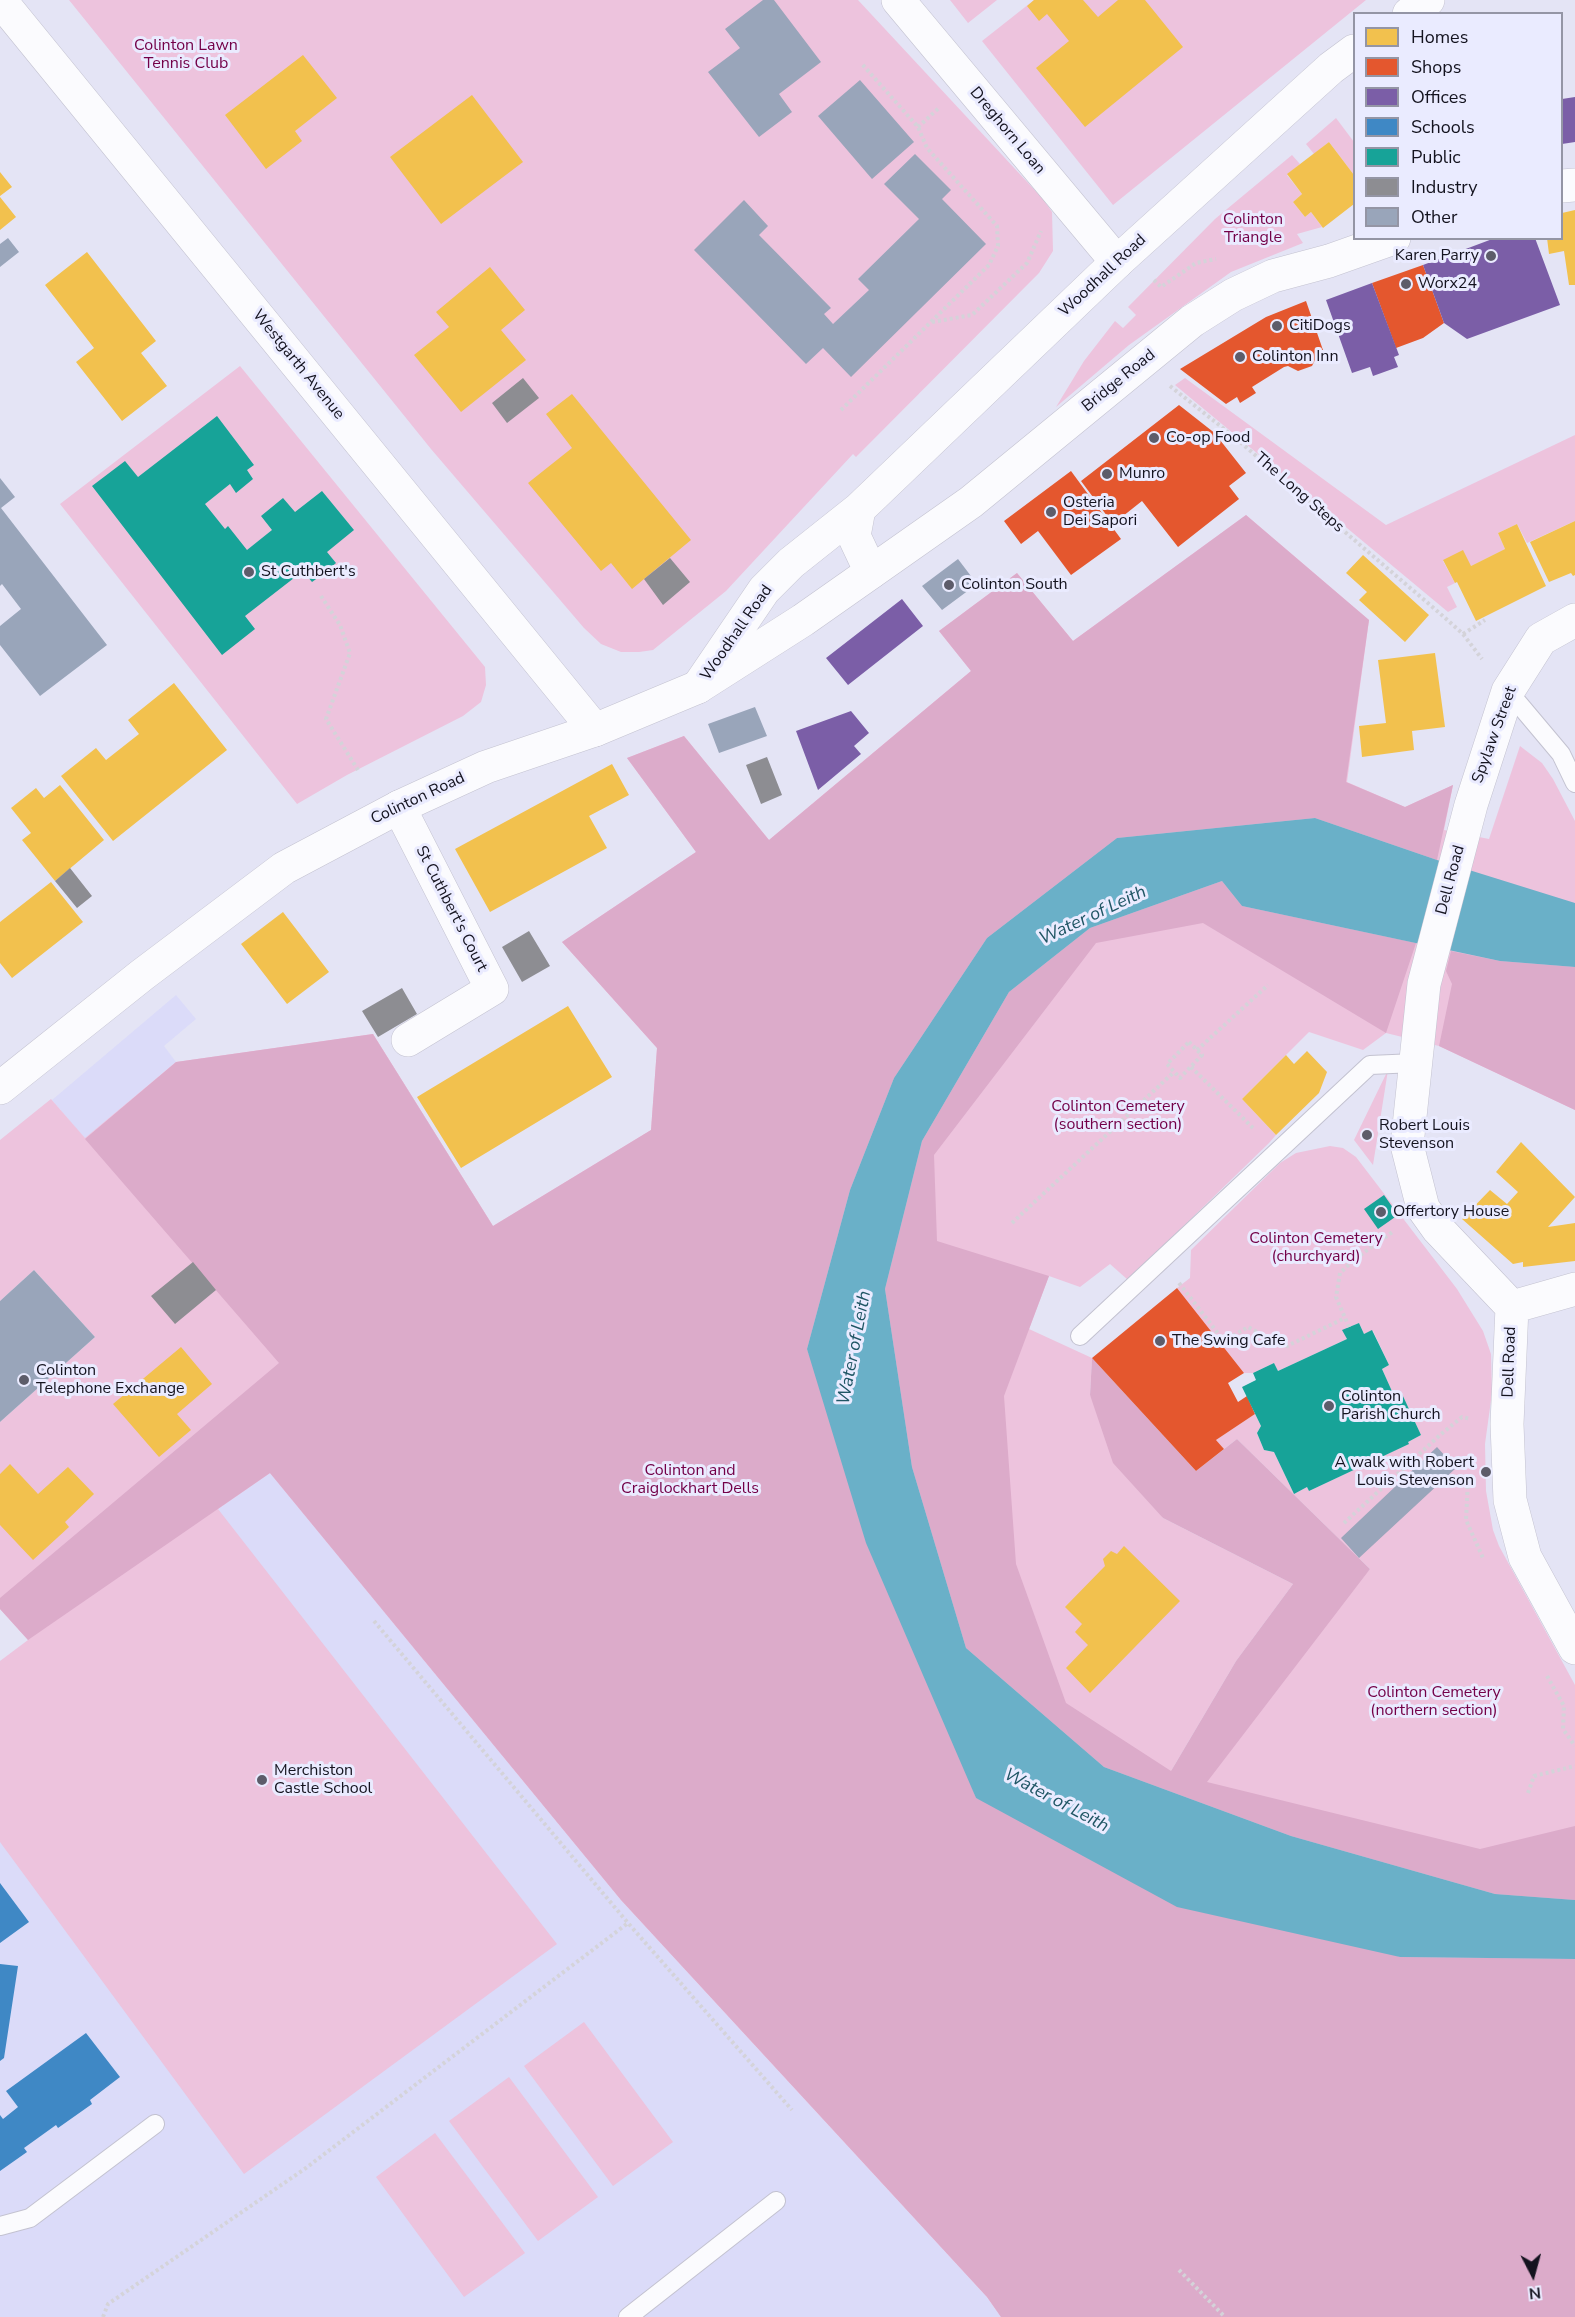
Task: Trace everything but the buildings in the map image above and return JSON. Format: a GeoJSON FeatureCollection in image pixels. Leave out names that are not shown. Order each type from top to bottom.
{"type":"FeatureCollection","features":[{"type":"Feature","properties":{"kind":"street","name":"Westgarth Avenue"},"geometry":{"type":"LineString","coordinates":[[0,0],[595,730]]}},
{"type":"Feature","properties":{"kind":"street","name":"Dreghorn Loan"},"geometry":{"type":"LineString","coordinates":[[897,0],[1117,262]]}},
{"type":"Feature","properties":{"kind":"street"},"geometry":{"type":"LineString","coordinates":[[1412,12],[1428,0]]}},
{"type":"Feature","properties":{"kind":"street","name":"Woodhall Road"},"geometry":{"type":"LineString","coordinates":[[698,687],[764,590],[791,563],[859,509],[1117,262],[1331,68],[1353,52]]}},
{"type":"Feature","properties":{"kind":"street","name":"Bridge Road"},"geometry":{"type":"LineString","coordinates":[[871,572],[971,502],[1192,321],[1233,295],[1273,276],[1329,261],[1388,240]]}},
{"type":"Feature","properties":{"kind":"street"},"geometry":{"type":"LineString","coordinates":[[859,509],[854,536],[871,572]]}},
{"type":"Feature","properties":{"kind":"street","name":"Colinton Road"},"geometry":{"type":"LineString","coordinates":[[1,1086],[142,975],[284,868],[399,807],[486,767],[595,730],[698,687],[794,627],[871,572]]}},
{"type":"Feature","properties":{"kind":"street","name":"Spylaw Street"},"geometry":{"type":"LineString","coordinates":[[1471,805],[1508,691],[1541,639],[1575,620]]}},
{"type":"Feature","properties":{"kind":"street","name":"Dell Road"},"geometry":{"type":"LineString","coordinates":[[1471,805],[1424,984],[1407,1145],[1424,1209],[1438,1229],[1512,1307],[1507,1424],[1510,1500],[1525,1557],[1575,1648]]}},
{"type":"Feature","properties":{"kind":"street","name":"St Cuthbert's Court"},"geometry":{"type":"LineString","coordinates":[[399,807],[492,988],[408,1040]]}},
{"type":"Feature","properties":{"kind":"street"},"geometry":{"type":"LineString","coordinates":[[1512,1307],[1575,1289]]}},
{"type":"Feature","properties":{"kind":"lane"},"geometry":{"type":"LineString","coordinates":[[1508,691],[1561,754],[1575,783]]}},
{"type":"Feature","properties":{"kind":"lane"},"geometry":{"type":"LineString","coordinates":[[1080,1336],[1370,1065],[1415,1063]]}},
{"type":"Feature","properties":{"kind":"lane"},"geometry":{"type":"LineString","coordinates":[[0,2226],[30,2218],[155,2124]]}},
{"type":"Feature","properties":{"kind":"lane"},"geometry":{"type":"LineString","coordinates":[[628,2317],[776,2201]]}},
{"type":"Feature","properties":{"kind":"path"},"geometry":{"type":"LineString","coordinates":[[841,410],[989,265],[998,246],[997,226],[927,148],[918,127],[862,64]]}},
{"type":"Feature","properties":{"kind":"path"},"geometry":{"type":"LineString","coordinates":[[932,322],[972,315],[1027,263],[1041,230]]}},
{"type":"Feature","properties":{"kind":"path","name":"The Long Steps"},"geometry":{"type":"LineString","coordinates":[[1141,364],[1233,436],[1454,627]]}},
{"type":"Feature","properties":{"kind":"path"},"geometry":{"type":"LineString","coordinates":[[321,596],[340,625],[350,653],[326,719],[358,770]]}},
{"type":"Feature","properties":{"kind":"path"},"geometry":{"type":"LineString","coordinates":[[1463,634],[1485,620]]}},
{"type":"Feature","properties":{"kind":"path"},"geometry":{"type":"LineString","coordinates":[[1197,1050],[1268,985]]}},
{"type":"Feature","properties":{"kind":"path"},"geometry":{"type":"LineString","coordinates":[[1189,1042],[1202,1055],[1191,1067],[1180,1078],[1167,1064],[1189,1042]]}},
{"type":"Feature","properties":{"kind":"path"},"geometry":{"type":"LineString","coordinates":[[1191,1067],[1277,1151]]}},
{"type":"Feature","properties":{"kind":"path"},"geometry":{"type":"LineString","coordinates":[[1012,1223],[1174,1072]]}},
{"type":"Feature","properties":{"kind":"path"},"geometry":{"type":"LineString","coordinates":[[1349,1327],[1336,1297],[1340,1273],[1354,1259],[1424,1209]]}},
{"type":"Feature","properties":{"kind":"path"},"geometry":{"type":"LineString","coordinates":[[1161,1262],[1224,1341],[1248,1327],[1285,1347],[1345,1318]]}},
{"type":"Feature","properties":{"kind":"path"},"geometry":{"type":"LineString","coordinates":[[1344,1523],[1462,1417],[1507,1424]]}},
{"type":"Feature","properties":{"kind":"path"},"geometry":{"type":"LineString","coordinates":[[374,1622],[628,1923],[792,2110]]}},
{"type":"Feature","properties":{"kind":"path"},"geometry":{"type":"LineString","coordinates":[[1528,1793],[1534,1776],[1575,1766]]}},
{"type":"Feature","properties":{"kind":"path"},"geometry":{"type":"LineString","coordinates":[[104,2317],[108,2304],[306,2168],[628,1923]]}},
{"type":"Feature","properties":{"kind":"path"},"geometry":{"type":"LineString","coordinates":[[1179,2270],[1225,2317]]}},
{"type":"Feature","properties":{"kind":"shaded area"},"geometry":{"type":"Polygon","coordinates":[[[176,995],[196,1019],[164,1046],[176,1062],[85,1139],[52,1100],[176,995]]]}},
{"type":"Feature","properties":{"kind":"shaded area","name":"Merchiston Castle School"},"geometry":{"type":"Polygon","coordinates":[[[270,1472],[621,1900],[987,2297],[1001,2317],[0,2317],[0,1661],[270,1472]]]}},
{"type":"Feature","properties":{"kind":"green space","name":"Colinton Lawn Tennis Club"},"geometry":{"type":"Polygon","coordinates":[[[69,0],[858,0],[1043,199],[1052,212],[1053,251],[1039,273],[856,457],[853,454],[726,591],[653,650],[621,652],[601,644],[584,628],[431,449],[69,0]]]}},
{"type":"Feature","properties":{"kind":"green space"},"geometry":{"type":"Polygon","coordinates":[[[950,0],[997,0],[968,23],[950,0]]]}},
{"type":"Feature","properties":{"kind":"green space"},"geometry":{"type":"Polygon","coordinates":[[[1034,0],[1366,0],[1113,205],[982,41],[1034,0]]]}},
{"type":"Feature","properties":{"kind":"green space"},"geometry":{"type":"Polygon","coordinates":[[[1336,118],[1353,141],[1353,174],[1329,142],[1314,154],[1306,144],[1336,118]]]}},
{"type":"Feature","properties":{"kind":"green space","name":"Colinton Triangle"},"geometry":{"type":"Polygon","coordinates":[[[1292,155],[1300,164],[1287,175],[1302,194],[1293,202],[1305,217],[1311,212],[1322,227],[1297,234],[1303,243],[1231,272],[1129,345],[1056,407],[1084,361],[1115,321],[1123,328],[1136,315],[1128,307],[1215,219],[1292,155]]]}},
{"type":"Feature","properties":{"kind":"green space"},"geometry":{"type":"Polygon","coordinates":[[[240,366],[485,667],[486,685],[481,702],[463,716],[347,775],[297,804],[60,504],[240,366]]]}},
{"type":"Feature","properties":{"kind":"green space"},"geometry":{"type":"Polygon","coordinates":[[[1185,378],[1386,525],[1575,435],[1575,521],[1527,543],[1517,524],[1498,533],[1505,549],[1471,566],[1443,561],[1455,583],[1447,587],[1457,607],[1448,612],[1175,385],[1185,378]]]}},
{"type":"Feature","properties":{"kind":"green space","name":"Colinton and Craiglockhart Dells"},"geometry":{"type":"Polygon","coordinates":[[[1246,515],[1369,620],[1347,782],[1405,807],[1453,785],[1444,830],[1489,839],[1520,746],[1542,763],[1553,779],[1575,821],[1575,1110],[1439,1046],[1386,1033],[1363,1050],[1309,1032],[1242,1099],[1276,1135],[1269,1143],[1128,1280],[1110,1264],[1080,1287],[1049,1276],[1029,1329],[1092,1358],[1090,1395],[1163,1518],[1293,1584],[1236,1661],[1171,1771],[1370,1569],[1237,1439],[1224,1449],[1216,1440],[1255,1414],[1261,1426],[1257,1433],[1264,1450],[1274,1452],[1294,1494],[1307,1487],[1309,1491],[1408,1444],[1421,1435],[1402,1395],[1395,1398],[1382,1369],[1389,1365],[1373,1331],[1364,1334],[1359,1323],[1343,1330],[1347,1339],[1278,1371],[1274,1363],[1253,1373],[1244,1373],[1177,1288],[1190,1278],[1191,1250],[1280,1163],[1296,1153],[1330,1146],[1343,1148],[1356,1157],[1457,1289],[1483,1331],[1491,1354],[1492,1393],[1485,1444],[1486,1491],[1493,1530],[1499,1546],[1575,1685],[1575,2317],[1001,2317],[987,2297],[621,1900],[270,1473],[218,1509],[557,1944],[244,2174],[0,1842],[0,1661],[28,1640],[0,1609],[0,1422],[95,1337],[34,1270],[0,1301],[0,1140],[51,1099],[85,1138],[176,1062],[373,1034],[493,1226],[651,1130],[657,1048],[562,942],[696,852],[627,758],[684,736],[769,840],[971,671],[939,631],[1017,573],[1073,641],[1246,515]]]}},
{"type":"Feature","properties":{"kind":"green space","name":"Colinton and Craiglockhart Dells"},"geometry":{"type":"Polygon","coordinates":[[[1246,515],[1369,620],[1346,782],[1405,807],[1453,785],[1437,860],[1315,818],[1117,838],[987,938],[894,1078],[850,1190],[807,1349],[976,1798],[1400,1957],[1575,1959],[1575,2317],[1001,2317],[987,2297],[621,1900],[270,1473],[28,1640],[0,1609],[0,1598],[279,1363],[85,1139],[176,1062],[373,1034],[493,1226],[651,1130],[657,1048],[562,942],[696,852],[627,758],[684,736],[769,840],[971,671],[939,631],[1017,573],[1073,641],[1246,515]]]}},
{"type":"Feature","properties":{"kind":"green space"},"geometry":{"type":"Polygon","coordinates":[[[1222,881],[1242,906],[1416,943],[1386,1033],[1203,923],[1096,943],[934,1155],[937,1241],[1049,1276],[1004,1396],[1016,1564],[1066,1703],[1171,1771],[1236,1661],[1293,1584],[1163,1518],[1113,1463],[1090,1395],[1092,1358],[1196,1471],[1237,1439],[1370,1569],[1207,1782],[1480,1849],[1575,1826],[1575,1900],[1495,1894],[1291,1836],[1104,1767],[966,1648],[912,1467],[885,1289],[922,1141],[1009,992],[1090,928],[1222,881]]]}},
{"type":"Feature","properties":{"kind":"green space"},"geometry":{"type":"Polygon","coordinates":[[[1451,951],[1500,961],[1575,967],[1575,1110],[1439,1046],[1452,984],[1446,971],[1451,951]]]}},
{"type":"Feature","properties":{"kind":"green space"},"geometry":{"type":"Polygon","coordinates":[[[1388,1070],[1373,1165],[1354,1140],[1388,1070]]]}},
{"type":"Feature","properties":{"kind":"green space"},"geometry":{"type":"Polygon","coordinates":[[[584,2022],[673,2142],[613,2186],[524,2066],[584,2022]]]}},
{"type":"Feature","properties":{"kind":"green space"},"geometry":{"type":"Polygon","coordinates":[[[509,2077],[598,2197],[538,2241],[449,2121],[509,2077]]]}},
{"type":"Feature","properties":{"kind":"green space"},"geometry":{"type":"Polygon","coordinates":[[[435,2133],[525,2253],[464,2297],[376,2177],[435,2133]]]}},
{"type":"Feature","properties":{"kind":"water","name":"Water of Leith"},"geometry":{"type":"Polygon","coordinates":[[[1315,818],[1437,860],[1575,903],[1575,967],[1500,961],[1242,906],[1222,881],[1090,928],[1009,992],[922,1141],[885,1289],[912,1467],[966,1648],[1104,1767],[1291,1836],[1495,1894],[1575,1900],[1575,1959],[1400,1957],[1177,1907],[976,1798],[866,1543],[807,1349],[850,1190],[894,1078],[987,938],[1117,838],[1315,818]]]}},
{"type":"Feature","properties":{"kind":"place","name":"Karen Parry"},"geometry":{"type":"Point","coordinates":[1491,256]}},
{"type":"Feature","properties":{"kind":"place","name":"Worx24"},"geometry":{"type":"Point","coordinates":[1406,284]}},
{"type":"Feature","properties":{"kind":"place","name":"CitiDogs"},"geometry":{"type":"Point","coordinates":[1277,326]}},
{"type":"Feature","properties":{"kind":"place","name":"Colinton Inn"},"geometry":{"type":"Point","coordinates":[1240,357]}},
{"type":"Feature","properties":{"kind":"place","name":"Co-op Food"},"geometry":{"type":"Point","coordinates":[1154,438]}},
{"type":"Feature","properties":{"kind":"place","name":"Munro"},"geometry":{"type":"Point","coordinates":[1107,474]}},
{"type":"Feature","properties":{"kind":"place","name":"Osteria Dei Sapori"},"geometry":{"type":"Point","coordinates":[1051,512]}},
{"type":"Feature","properties":{"kind":"place","name":"St Cuthbert's"},"geometry":{"type":"Point","coordinates":[249,572]}},
{"type":"Feature","properties":{"kind":"place","name":"Colinton South"},"geometry":{"type":"Point","coordinates":[949,585]}},
{"type":"Feature","properties":{"kind":"place","name":"Robert Louis Stevenson"},"geometry":{"type":"Point","coordinates":[1367,1135]}},
{"type":"Feature","properties":{"kind":"place","name":"Offertory House"},"geometry":{"type":"Point","coordinates":[1381,1212]}},
{"type":"Feature","properties":{"kind":"place","name":"The Swing Cafe"},"geometry":{"type":"Point","coordinates":[1160,1341]}},
{"type":"Feature","properties":{"kind":"place","name":"Colinton Telephone Exchange"},"geometry":{"type":"Point","coordinates":[24,1380]}},
{"type":"Feature","properties":{"kind":"place","name":"Colinton Parish Church"},"geometry":{"type":"Point","coordinates":[1329,1406]}},
{"type":"Feature","properties":{"kind":"place","name":"A walk with Robert Louis Stevenson"},"geometry":{"type":"Point","coordinates":[1486,1472]}},
{"type":"Feature","properties":{"kind":"place","name":"Merchiston Castle School"},"geometry":{"type":"Point","coordinates":[262,1780]}},
{"type":"Feature","properties":{"kind":"park label","name":"Colinton Cemetery (southern section)"},"geometry":{"type":"Point","coordinates":[1118,1116]}},
{"type":"Feature","properties":{"kind":"park label","name":"Colinton Cemetery (churchyard)"},"geometry":{"type":"Point","coordinates":[1316,1248]}},
{"type":"Feature","properties":{"kind":"park label","name":"Colinton Cemetery (northern section)"},"geometry":{"type":"Point","coordinates":[1434,1702]}}]}
